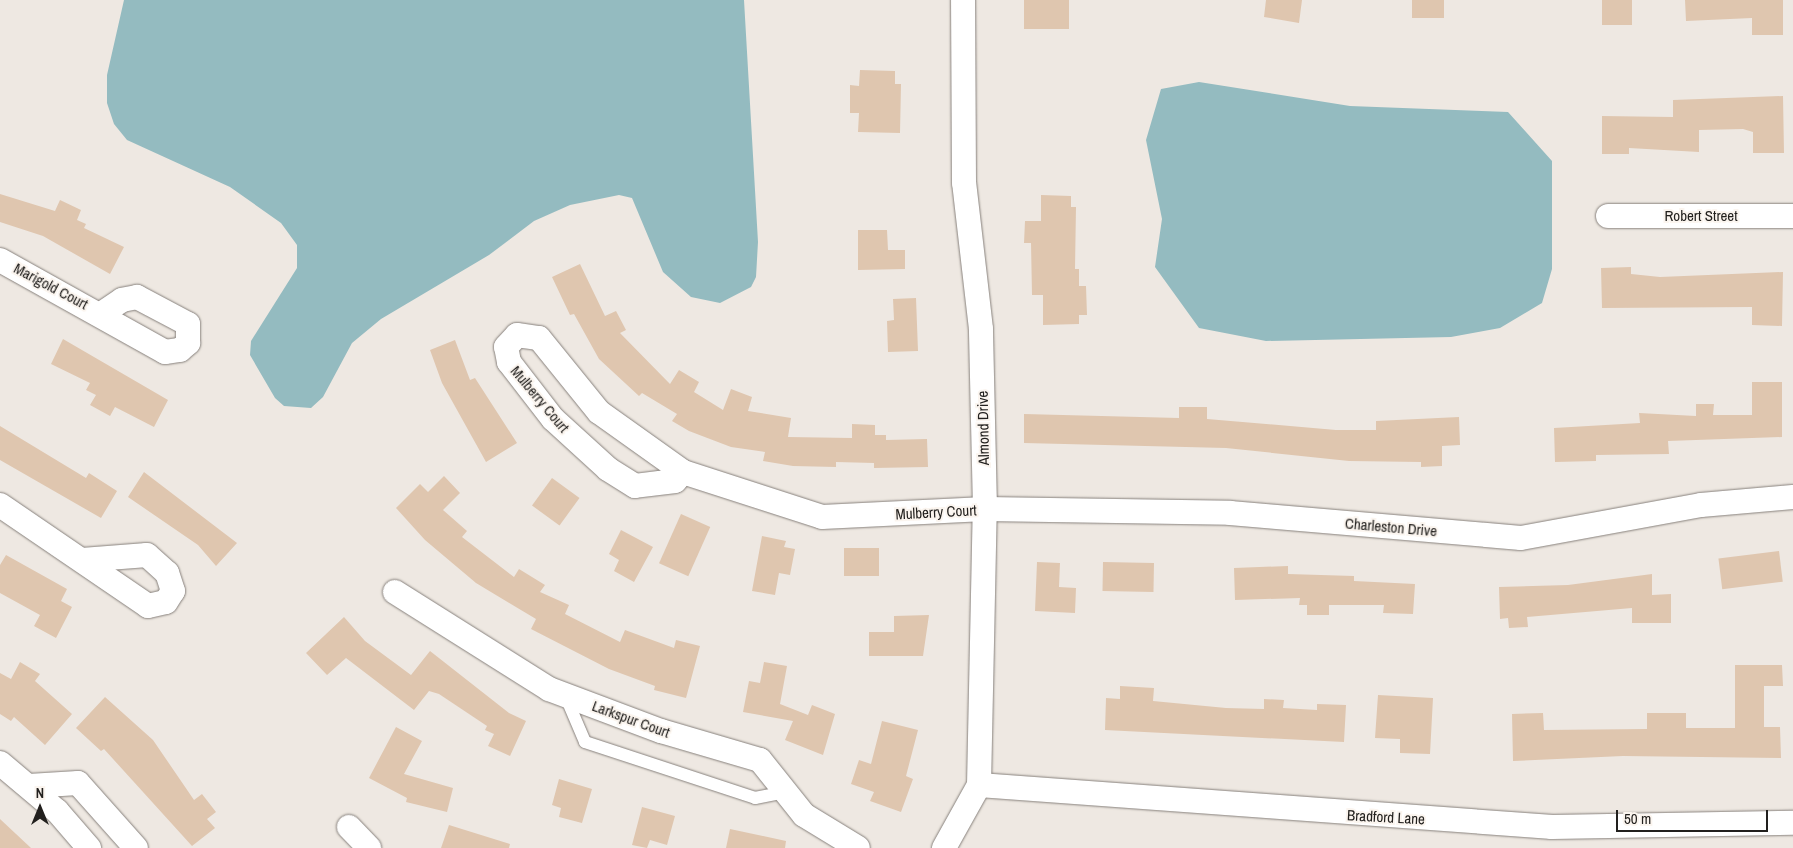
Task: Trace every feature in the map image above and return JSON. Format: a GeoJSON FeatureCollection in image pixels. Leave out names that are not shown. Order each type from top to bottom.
{"type":"FeatureCollection","features":[{"type":"Feature","properties":{"kind":"street","name":"Almond Drive"},"geometry":{"type":"LineString","coordinates":[[944,848],[979,785],[985,509],[981,329],[964,183],[963,0]]}},
{"type":"Feature","properties":{"kind":"street","name":"Robert Street"},"geometry":{"type":"LineString","coordinates":[[1608,216],[1793,216]]}},
{"type":"Feature","properties":{"kind":"street","name":"Marigold Court"},"geometry":{"type":"LineString","coordinates":[[0,260],[101,314]]}},
{"type":"Feature","properties":{"kind":"street","name":"Mulberry Court"},"geometry":{"type":"LineString","coordinates":[[683,472],[675,481],[635,486],[608,469],[553,419],[509,362],[506,347],[517,335],[539,338],[599,412],[683,472],[822,518],[985,509]]}},
{"type":"Feature","properties":{"kind":"street","name":"Charleston Drive"},"geometry":{"type":"LineString","coordinates":[[985,509],[1230,513],[1521,538],[1701,505],[1793,496]]}},
{"type":"Feature","properties":{"kind":"street"},"geometry":{"type":"LineString","coordinates":[[0,505],[82,560]]}},
{"type":"Feature","properties":{"kind":"street","name":"Larkspur Court"},"geometry":{"type":"LineString","coordinates":[[396,592],[565,695],[760,760],[804,815],[858,848]]}},
{"type":"Feature","properties":{"kind":"street"},"geometry":{"type":"LineString","coordinates":[[0,763],[29,786],[89,848]]}},
{"type":"Feature","properties":{"kind":"street"},"geometry":{"type":"LineString","coordinates":[[29,786],[78,783],[136,848]]}},
{"type":"Feature","properties":{"kind":"street","name":"Bradford Lane"},"geometry":{"type":"LineString","coordinates":[[979,785],[1552,837],[1793,823]]}},
{"type":"Feature","properties":{"kind":"street"},"geometry":{"type":"LineString","coordinates":[[349,827],[370,848]]}},
{"type":"Feature","properties":{"kind":"lane"},"geometry":{"type":"LineString","coordinates":[[565,695],[585,742],[755,798],[786,792]]}},
{"type":"Feature","properties":{"kind":"water"},"geometry":{"type":"Polygon","coordinates":[[[124,0],[744,0],[758,242],[756,277],[751,287],[720,303],[691,297],[663,272],[632,198],[619,195],[570,205],[534,221],[489,255],[381,319],[352,343],[323,397],[311,408],[284,406],[275,398],[250,355],[251,341],[297,268],[297,245],[281,223],[230,187],[127,140],[114,124],[107,103],[107,75],[124,0]]]}},
{"type":"Feature","properties":{"kind":"water"},"geometry":{"type":"Polygon","coordinates":[[[1199,82],[1350,106],[1508,112],[1552,161],[1552,269],[1542,303],[1500,328],[1451,337],[1266,341],[1199,328],[1155,267],[1162,219],[1146,140],[1161,89],[1199,82]]]}},
{"type":"Feature","properties":{"kind":"building"},"geometry":{"type":"Polygon","coordinates":[[[1024,0],[1069,0],[1069,29],[1024,29],[1024,0]]]}},
{"type":"Feature","properties":{"kind":"building"},"geometry":{"type":"Polygon","coordinates":[[[1266,0],[1302,0],[1299,23],[1264,17],[1266,0]]]}},
{"type":"Feature","properties":{"kind":"building"},"geometry":{"type":"Polygon","coordinates":[[[1412,0],[1444,0],[1444,18],[1412,18],[1412,0]]]}},
{"type":"Feature","properties":{"kind":"building"},"geometry":{"type":"Polygon","coordinates":[[[1602,0],[1632,0],[1632,25],[1602,25],[1602,0]]]}},
{"type":"Feature","properties":{"kind":"building"},"geometry":{"type":"Polygon","coordinates":[[[1685,0],[1783,0],[1783,35],[1752,35],[1752,18],[1686,21],[1685,0]]]}},
{"type":"Feature","properties":{"kind":"building"},"geometry":{"type":"Polygon","coordinates":[[[860,70],[895,71],[895,84],[901,84],[900,133],[858,132],[859,113],[850,113],[850,85],[859,86],[860,70]]]}},
{"type":"Feature","properties":{"kind":"building"},"geometry":{"type":"Polygon","coordinates":[[[1783,96],[1784,153],[1753,153],[1753,132],[1743,129],[1699,130],[1699,152],[1629,148],[1629,154],[1602,154],[1602,116],[1673,117],[1673,100],[1783,96]]]}},
{"type":"Feature","properties":{"kind":"building"},"geometry":{"type":"Polygon","coordinates":[[[0,194],[55,211],[60,200],[81,210],[77,220],[86,224],[84,228],[124,247],[110,274],[43,236],[0,222],[0,194]]]}},
{"type":"Feature","properties":{"kind":"building"},"geometry":{"type":"Polygon","coordinates":[[[1041,195],[1071,196],[1071,207],[1076,207],[1075,269],[1079,269],[1079,286],[1086,286],[1087,315],[1079,315],[1079,324],[1043,325],[1043,295],[1032,295],[1031,243],[1024,243],[1025,221],[1041,221],[1041,195]]]}},
{"type":"Feature","properties":{"kind":"building"},"geometry":{"type":"Polygon","coordinates":[[[858,230],[887,230],[888,250],[905,250],[905,269],[858,270],[858,230]]]}},
{"type":"Feature","properties":{"kind":"building"},"geometry":{"type":"Polygon","coordinates":[[[580,264],[605,316],[616,311],[626,330],[620,333],[670,384],[679,370],[699,382],[694,392],[723,410],[731,389],[752,397],[748,411],[791,418],[788,437],[852,438],[852,424],[875,425],[875,435],[886,435],[886,440],[927,439],[928,467],[874,468],[874,463],[836,462],[836,467],[793,466],[763,461],[765,452],[731,447],[689,431],[672,421],[677,414],[642,393],[639,396],[599,359],[574,314],[570,315],[552,277],[580,264]]]}},
{"type":"Feature","properties":{"kind":"building"},"geometry":{"type":"Polygon","coordinates":[[[1631,267],[1631,274],[1660,277],[1783,272],[1782,326],[1752,325],[1752,307],[1602,308],[1601,268],[1631,267]]]}},
{"type":"Feature","properties":{"kind":"building"},"geometry":{"type":"Polygon","coordinates":[[[916,298],[918,351],[888,352],[887,321],[894,320],[893,299],[916,298]]]}},
{"type":"Feature","properties":{"kind":"building"},"geometry":{"type":"Polygon","coordinates":[[[63,339],[168,400],[154,427],[115,407],[110,416],[90,405],[96,395],[86,390],[90,383],[51,364],[63,339]]]}},
{"type":"Feature","properties":{"kind":"building"},"geometry":{"type":"Polygon","coordinates":[[[455,340],[470,380],[475,378],[517,443],[486,462],[442,383],[430,350],[455,340]]]}},
{"type":"Feature","properties":{"kind":"building"},"geometry":{"type":"Polygon","coordinates":[[[1752,382],[1782,382],[1782,437],[1668,441],[1669,454],[1596,455],[1596,461],[1555,462],[1554,428],[1640,423],[1639,413],[1696,416],[1696,404],[1714,404],[1713,415],[1752,415],[1752,382]]]}},
{"type":"Feature","properties":{"kind":"building"},"geometry":{"type":"Polygon","coordinates":[[[1179,407],[1207,407],[1207,419],[1336,430],[1376,430],[1376,421],[1459,417],[1460,445],[1442,446],[1442,466],[1421,467],[1421,462],[1349,461],[1226,448],[1024,443],[1024,414],[1179,418],[1179,407]]]}},
{"type":"Feature","properties":{"kind":"building"},"geometry":{"type":"Polygon","coordinates":[[[0,426],[86,478],[89,473],[117,491],[101,518],[0,460],[0,426]]]}},
{"type":"Feature","properties":{"kind":"building"},"geometry":{"type":"Polygon","coordinates":[[[144,472],[237,543],[216,566],[198,545],[128,497],[144,472]]]}},
{"type":"Feature","properties":{"kind":"building"},"geometry":{"type":"Polygon","coordinates":[[[444,476],[460,493],[443,510],[467,531],[462,537],[514,577],[519,569],[545,585],[540,592],[569,605],[565,614],[620,642],[625,630],[674,648],[676,640],[700,646],[686,698],[654,690],[655,686],[609,669],[531,629],[536,619],[476,583],[425,540],[396,508],[420,484],[428,492],[444,476]]]}},
{"type":"Feature","properties":{"kind":"building"},"geometry":{"type":"Polygon","coordinates":[[[552,478],[580,498],[560,525],[532,506],[552,478]]]}},
{"type":"Feature","properties":{"kind":"building"},"geometry":{"type":"Polygon","coordinates":[[[681,514],[710,527],[688,576],[659,563],[681,514]]]}},
{"type":"Feature","properties":{"kind":"building"},"geometry":{"type":"Polygon","coordinates":[[[621,530],[653,547],[634,582],[614,571],[619,560],[609,554],[621,530]]]}},
{"type":"Feature","properties":{"kind":"building"},"geometry":{"type":"Polygon","coordinates":[[[762,536],[786,541],[784,547],[795,549],[790,575],[779,573],[775,595],[752,591],[762,536]]]}},
{"type":"Feature","properties":{"kind":"building"},"geometry":{"type":"Polygon","coordinates":[[[844,548],[879,548],[879,576],[844,576],[844,548]]]}},
{"type":"Feature","properties":{"kind":"building"},"geometry":{"type":"Polygon","coordinates":[[[1779,551],[1783,582],[1722,589],[1718,558],[1779,551]]]}},
{"type":"Feature","properties":{"kind":"building"},"geometry":{"type":"Polygon","coordinates":[[[6,555],[67,589],[61,601],[72,607],[56,638],[34,626],[40,615],[0,593],[0,565],[6,555]]]}},
{"type":"Feature","properties":{"kind":"building"},"geometry":{"type":"Polygon","coordinates":[[[1037,562],[1060,563],[1059,587],[1076,588],[1075,613],[1035,611],[1037,562]]]}},
{"type":"Feature","properties":{"kind":"building"},"geometry":{"type":"Polygon","coordinates":[[[1103,562],[1154,563],[1153,592],[1102,591],[1103,562]]]}},
{"type":"Feature","properties":{"kind":"building"},"geometry":{"type":"Polygon","coordinates":[[[1288,566],[1288,574],[1354,576],[1354,581],[1415,584],[1413,614],[1383,613],[1384,605],[1329,605],[1329,615],[1307,615],[1307,605],[1299,605],[1300,598],[1235,600],[1234,568],[1288,566]]]}},
{"type":"Feature","properties":{"kind":"building"},"geometry":{"type":"Polygon","coordinates":[[[1652,574],[1652,595],[1671,594],[1671,623],[1632,623],[1632,608],[1527,617],[1528,627],[1509,628],[1508,618],[1500,619],[1499,587],[1568,585],[1652,574]]]}},
{"type":"Feature","properties":{"kind":"building"},"geometry":{"type":"Polygon","coordinates":[[[929,615],[923,656],[869,656],[869,632],[894,632],[894,616],[929,615]]]}},
{"type":"Feature","properties":{"kind":"building"},"geometry":{"type":"Polygon","coordinates":[[[344,617],[365,641],[411,675],[430,651],[509,713],[526,721],[510,756],[488,746],[494,734],[485,730],[487,726],[439,694],[429,691],[414,710],[346,658],[327,675],[306,653],[344,617]]]}},
{"type":"Feature","properties":{"kind":"building"},"geometry":{"type":"Polygon","coordinates":[[[20,662],[40,674],[35,681],[72,714],[45,745],[14,717],[11,721],[0,714],[0,673],[11,679],[20,662]]]}},
{"type":"Feature","properties":{"kind":"building"},"geometry":{"type":"Polygon","coordinates":[[[764,662],[787,666],[780,704],[808,715],[812,705],[835,714],[823,755],[785,740],[793,721],[743,712],[749,681],[760,683],[764,662]]]}},
{"type":"Feature","properties":{"kind":"building"},"geometry":{"type":"Polygon","coordinates":[[[1735,665],[1782,665],[1783,686],[1764,686],[1764,727],[1780,727],[1781,758],[1623,756],[1513,761],[1512,714],[1543,713],[1544,730],[1647,729],[1647,713],[1686,713],[1686,728],[1735,728],[1735,665]]]}},
{"type":"Feature","properties":{"kind":"building"},"geometry":{"type":"Polygon","coordinates":[[[1120,686],[1154,688],[1153,701],[1226,708],[1264,709],[1264,699],[1284,700],[1283,708],[1317,710],[1317,704],[1346,705],[1344,742],[1105,730],[1106,698],[1120,699],[1120,686]]]}},
{"type":"Feature","properties":{"kind":"building"},"geometry":{"type":"Polygon","coordinates":[[[1378,695],[1433,698],[1430,754],[1400,753],[1400,739],[1375,738],[1378,695]]]}},
{"type":"Feature","properties":{"kind":"building"},"geometry":{"type":"Polygon","coordinates":[[[105,697],[153,740],[194,800],[202,794],[216,812],[207,819],[215,828],[192,846],[104,749],[101,751],[76,728],[105,697]]]}},
{"type":"Feature","properties":{"kind":"building"},"geometry":{"type":"Polygon","coordinates":[[[882,721],[918,730],[906,776],[913,779],[901,812],[870,801],[874,792],[851,784],[859,760],[871,764],[882,721]]]}},
{"type":"Feature","properties":{"kind":"building"},"geometry":{"type":"Polygon","coordinates":[[[396,727],[422,741],[404,774],[453,788],[447,812],[406,802],[407,798],[369,778],[396,727]]]}},
{"type":"Feature","properties":{"kind":"building"},"geometry":{"type":"Polygon","coordinates":[[[559,779],[592,789],[582,823],[559,817],[561,808],[552,805],[559,779]]]}},
{"type":"Feature","properties":{"kind":"building"},"geometry":{"type":"Polygon","coordinates":[[[642,807],[675,816],[667,845],[650,840],[647,848],[632,845],[642,807]]]}},
{"type":"Feature","properties":{"kind":"building"},"geometry":{"type":"Polygon","coordinates":[[[0,819],[31,848],[0,848],[0,819]]]}},
{"type":"Feature","properties":{"kind":"building"},"geometry":{"type":"Polygon","coordinates":[[[449,825],[510,844],[509,848],[441,848],[449,825]]]}},
{"type":"Feature","properties":{"kind":"building"},"geometry":{"type":"Polygon","coordinates":[[[730,829],[786,841],[785,848],[726,848],[730,829]]]}}]}
